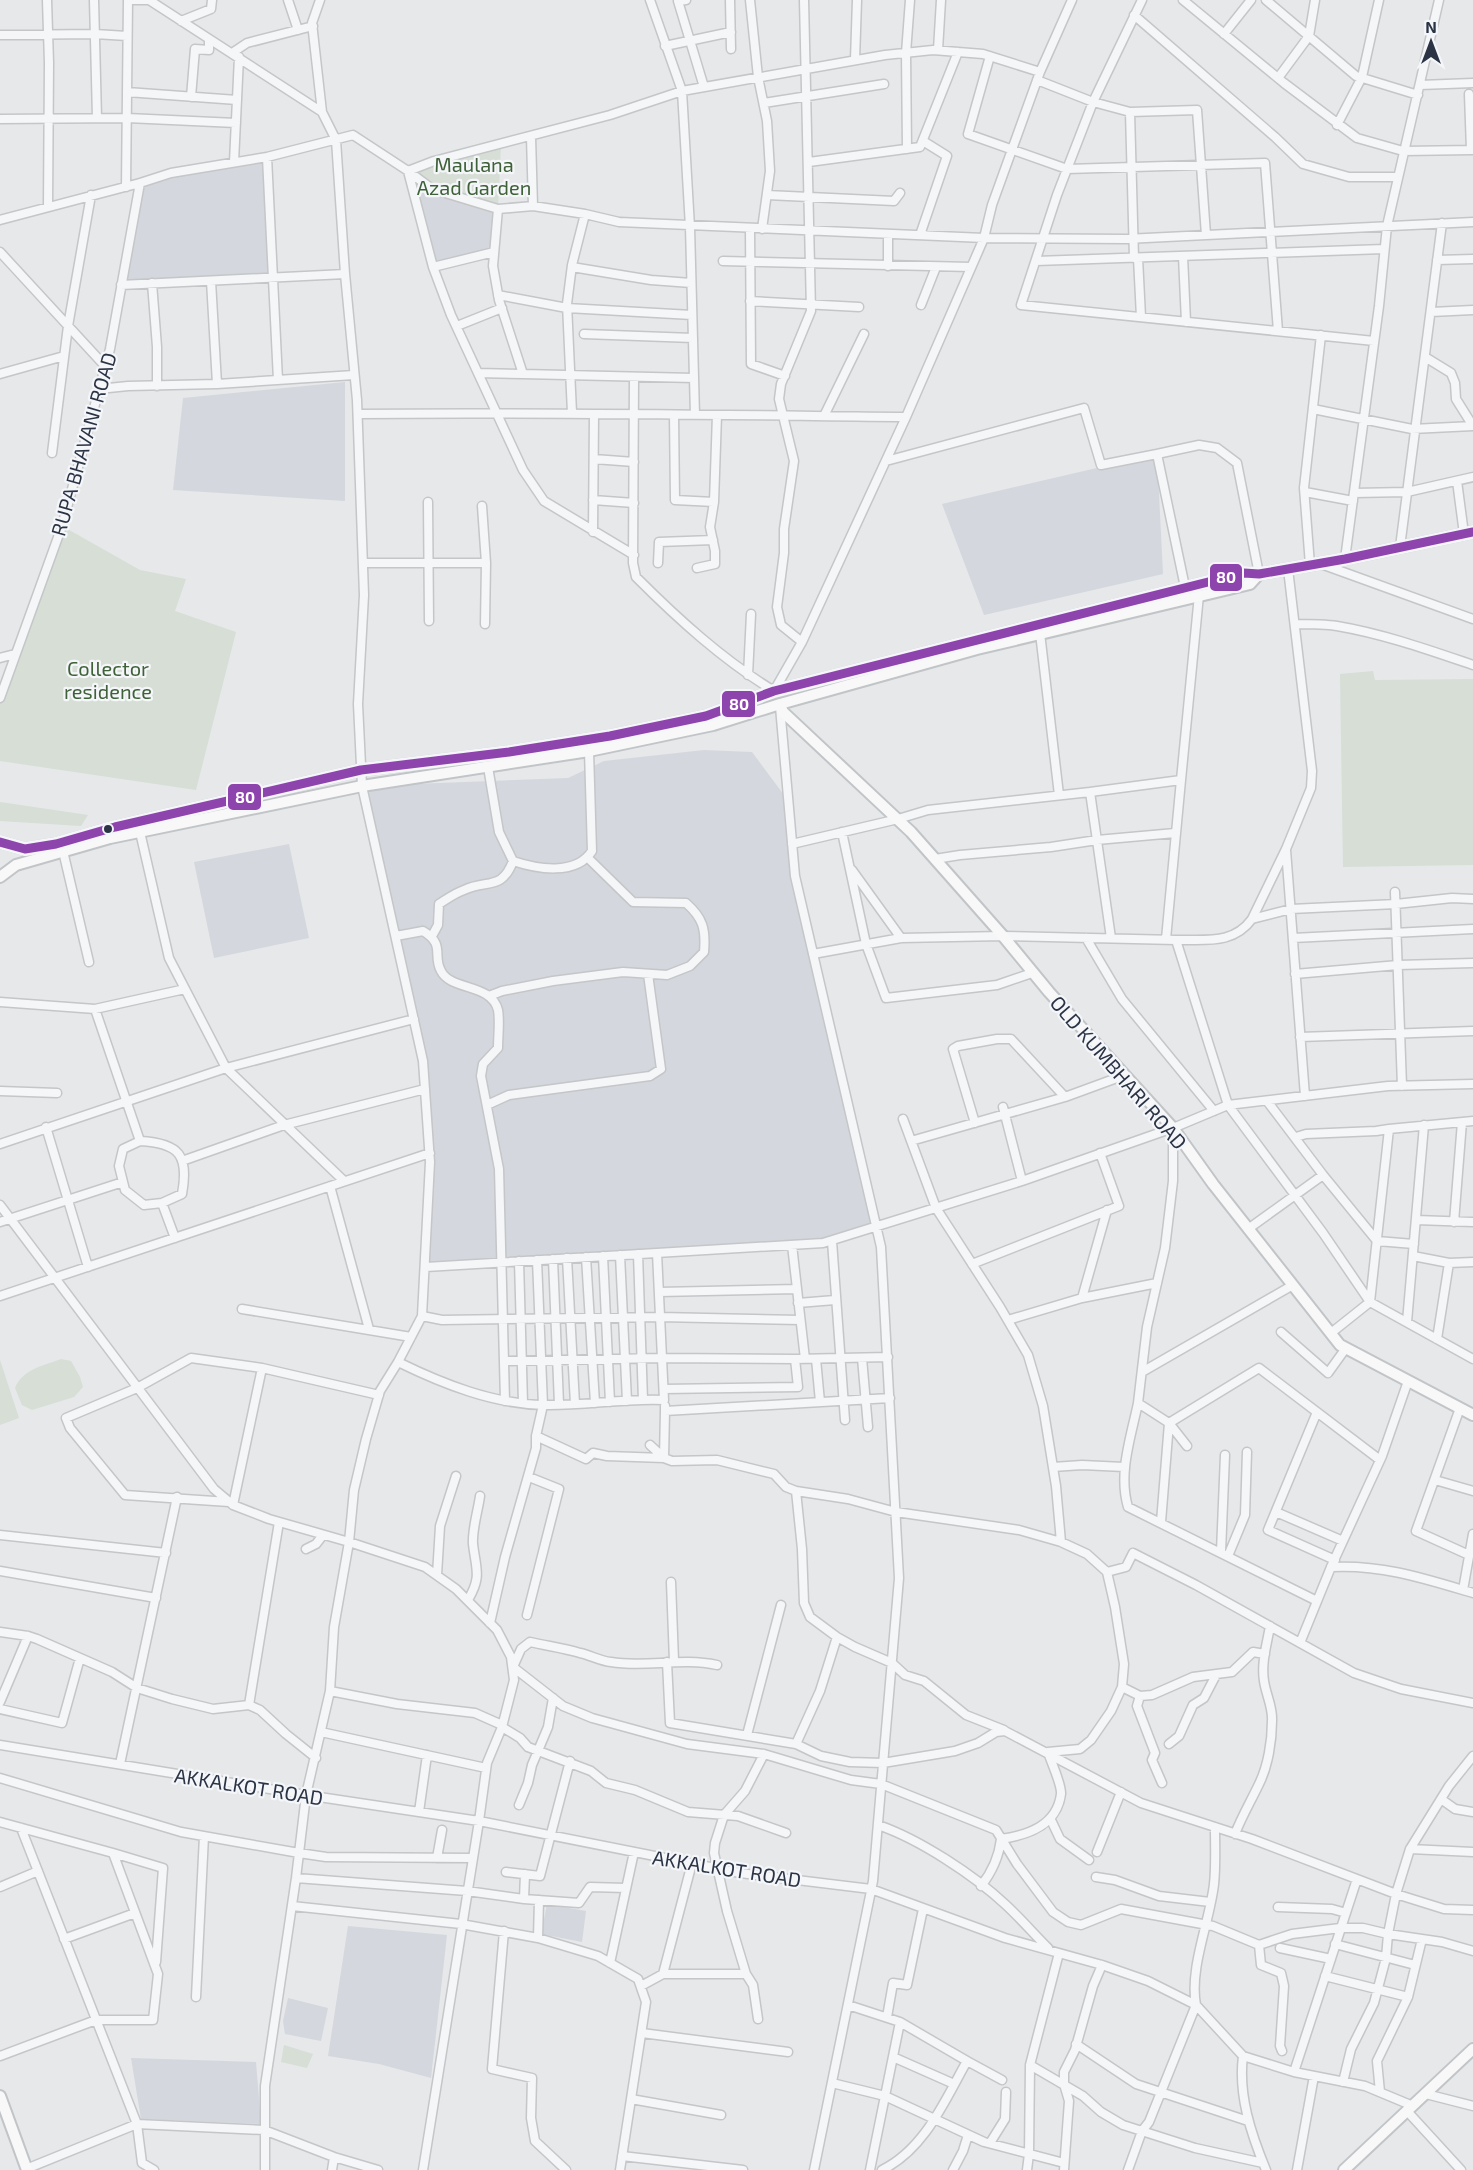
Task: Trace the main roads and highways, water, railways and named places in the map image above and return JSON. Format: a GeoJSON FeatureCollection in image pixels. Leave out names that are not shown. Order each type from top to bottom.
{"type":"FeatureCollection","features":[{"type":"Feature","properties":{"kind":"main road"},"geometry":{"type":"LineString","coordinates":[[0,842],[25,849],[56,844],[115,827],[362,770],[610,736],[706,716],[774,691],[1185,587],[1244,573],[1259,574],[1345,559],[1469,533]]}},
{"type":"Feature","properties":{"kind":"main road"},"geometry":{"type":"LineString","coordinates":[[0,877],[16,865],[140,832],[362,786],[588,751],[713,725],[780,704],[1040,633],[1250,584],[1259,574]]}},
{"type":"Feature","properties":{"kind":"main road","name":"OLD KUMBHARI ROAD"},"geometry":{"type":"LineString","coordinates":[[780,704],[783,712],[898,819],[1003,936],[1032,973],[1173,1128],[1213,1184],[1340,1345],[1473,1415]]}},
{"type":"Feature","properties":{"kind":"main road"},"geometry":{"type":"LineString","coordinates":[[1344,2170],[1473,2049]]}},
{"type":"Feature","properties":{"kind":"main road"},"geometry":{"type":"LineString","coordinates":[[0,2096],[27,2170]]}},
{"type":"Feature","properties":{"kind":"park label","name":"Maulana Azad Garden"},"geometry":{"type":"Point","coordinates":[474,176]}},
{"type":"Feature","properties":{"kind":"park label","name":"Collector residence"},"geometry":{"type":"Point","coordinates":[108,680]}}]}
